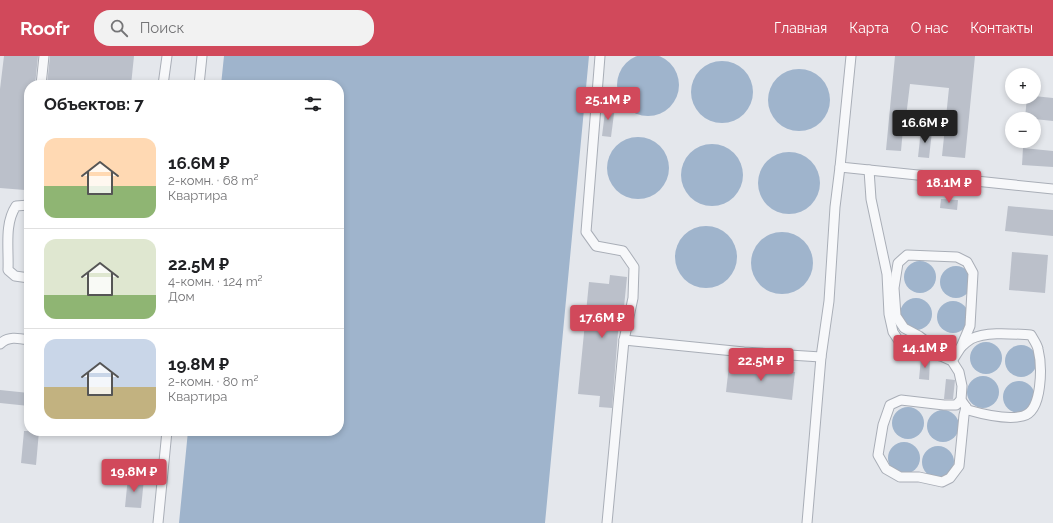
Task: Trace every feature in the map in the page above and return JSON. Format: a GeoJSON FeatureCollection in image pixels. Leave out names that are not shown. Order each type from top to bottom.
{"type":"FeatureCollection","features":[{"type":"Feature","properties":{"kind":"lane"},"geometry":{"type":"LineString","coordinates":[[42,80],[44,56]]}},
{"type":"Feature","properties":{"kind":"lane"},"geometry":{"type":"LineString","coordinates":[[165,80],[167,56]]}},
{"type":"Feature","properties":{"kind":"lane"},"geometry":{"type":"LineString","coordinates":[[200,80],[202,56]]}},
{"type":"Feature","properties":{"kind":"lane"},"geometry":{"type":"LineString","coordinates":[[600,56],[586,232],[596,246],[623,251],[634,267],[633,298],[624,340],[607,523]]}},
{"type":"Feature","properties":{"kind":"lane"},"geometry":{"type":"LineString","coordinates":[[807,523],[821,357],[829,301],[835,207],[851,56]]}},
{"type":"Feature","properties":{"kind":"lane"},"geometry":{"type":"LineString","coordinates":[[840,167],[1053,189]]}},
{"type":"Feature","properties":{"kind":"lane"},"geometry":{"type":"LineString","coordinates":[[869,170],[871,199],[887,274],[889,314],[893,332],[899,341],[922,352],[952,361],[959,372],[964,403],[959,466],[950,478],[942,482],[919,477],[900,477],[886,468],[878,455],[883,425],[890,405],[901,400],[944,405],[964,403]]}},
{"type":"Feature","properties":{"kind":"lane"},"geometry":{"type":"LineString","coordinates":[[24,205],[16,206],[12,213],[8,228],[8,270],[15,276],[24,277]]}},
{"type":"Feature","properties":{"kind":"lane"},"geometry":{"type":"LineString","coordinates":[[936,355],[927,342],[904,328],[896,316],[894,288],[898,263],[907,254],[957,258],[967,262],[973,273],[970,326],[961,347],[952,361]]}},
{"type":"Feature","properties":{"kind":"lane"},"geometry":{"type":"LineString","coordinates":[[961,347],[971,339],[985,335],[1031,335],[1038,348],[1040,372],[1039,394],[1033,410],[1023,416],[986,415],[968,410],[964,403]]}},
{"type":"Feature","properties":{"kind":"lane"},"geometry":{"type":"LineString","coordinates":[[0,344],[4,340],[12,338],[24,339]]}},
{"type":"Feature","properties":{"kind":"lane"},"geometry":{"type":"LineString","coordinates":[[624,340],[744,352],[821,357]]}},
{"type":"Feature","properties":{"kind":"lane"},"geometry":{"type":"LineString","coordinates":[[158,523],[167,436]]}},
{"type":"Feature","properties":{"kind":"water"},"geometry":{"type":"Polygon","coordinates":[[[642,54],[654,54],[670,63],[677,73],[679,85],[677,97],[670,107],[654,116],[642,116],[631,111],[622,102],[617,91],[617,79],[622,68],[631,59],[642,54]]]}},
{"type":"Feature","properties":{"kind":"water"},"geometry":{"type":"Polygon","coordinates":[[[224,56],[589,56],[545,523],[179,523],[188,436],[344,436],[344,80],[222,80],[224,56]]]}},
{"type":"Feature","properties":{"kind":"water"},"geometry":{"type":"Polygon","coordinates":[[[716,61],[728,61],[744,70],[751,80],[753,92],[751,104],[744,114],[728,123],[716,123],[705,118],[696,109],[691,98],[691,86],[696,75],[705,66],[716,61]]]}},
{"type":"Feature","properties":{"kind":"water"},"geometry":{"type":"Polygon","coordinates":[[[793,69],[805,69],[821,78],[828,88],[830,100],[828,112],[821,122],[805,131],[793,131],[782,126],[773,117],[768,106],[768,94],[773,83],[782,74],[793,69]]]}},
{"type":"Feature","properties":{"kind":"water"},"geometry":{"type":"Polygon","coordinates":[[[632,137],[644,137],[660,146],[667,156],[669,168],[667,180],[660,190],[644,199],[632,199],[621,194],[612,185],[607,174],[607,162],[612,151],[621,142],[632,137]]]}},
{"type":"Feature","properties":{"kind":"water"},"geometry":{"type":"Polygon","coordinates":[[[706,144],[718,144],[734,153],[741,163],[743,175],[741,187],[734,197],[718,206],[706,206],[695,201],[686,192],[681,181],[681,169],[686,158],[695,149],[706,144]]]}},
{"type":"Feature","properties":{"kind":"water"},"geometry":{"type":"Polygon","coordinates":[[[783,152],[795,152],[811,161],[818,171],[820,183],[818,195],[811,205],[795,214],[783,214],[772,209],[763,200],[758,189],[758,177],[763,166],[772,157],[783,152]]]}},
{"type":"Feature","properties":{"kind":"water"},"geometry":{"type":"Polygon","coordinates":[[[700,226],[712,226],[728,235],[735,245],[737,257],[735,269],[728,279],[712,288],[700,288],[689,283],[680,274],[675,263],[675,251],[680,240],[689,231],[700,226]]]}},
{"type":"Feature","properties":{"kind":"water"},"geometry":{"type":"Polygon","coordinates":[[[776,232],[788,232],[804,241],[811,251],[813,263],[811,275],[804,285],[788,294],[776,294],[765,289],[756,280],[751,269],[751,257],[756,246],[765,237],[776,232]]]}},
{"type":"Feature","properties":{"kind":"water"},"geometry":{"type":"Polygon","coordinates":[[[920,261],[926,262],[933,268],[936,277],[935,283],[929,290],[920,293],[914,292],[907,286],[904,277],[905,271],[911,264],[920,261]]]}},
{"type":"Feature","properties":{"kind":"water"},"geometry":{"type":"Polygon","coordinates":[[[956,266],[967,271],[972,282],[967,293],[956,298],[945,293],[940,282],[945,271],[956,266]]]}},
{"type":"Feature","properties":{"kind":"water"},"geometry":{"type":"Polygon","coordinates":[[[916,298],[925,301],[929,305],[932,314],[929,323],[925,327],[916,330],[907,327],[903,323],[900,314],[903,305],[907,301],[916,298]]]}},
{"type":"Feature","properties":{"kind":"water"},"geometry":{"type":"Polygon","coordinates":[[[953,301],[962,304],[966,308],[969,317],[966,326],[962,330],[953,333],[944,330],[940,326],[937,317],[940,308],[944,304],[953,301]]]}},
{"type":"Feature","properties":{"kind":"water"},"geometry":{"type":"Polygon","coordinates":[[[986,342],[992,343],[999,349],[1002,358],[1001,364],[995,371],[986,374],[980,373],[973,367],[970,358],[971,352],[977,345],[986,342]]]}},
{"type":"Feature","properties":{"kind":"water"},"geometry":{"type":"Polygon","coordinates":[[[1021,345],[1030,348],[1034,352],[1037,361],[1034,370],[1030,374],[1021,377],[1012,374],[1008,370],[1005,361],[1008,352],[1012,348],[1021,345]]]}},
{"type":"Feature","properties":{"kind":"water"},"geometry":{"type":"Polygon","coordinates":[[[983,376],[989,377],[996,383],[999,392],[998,398],[992,405],[983,408],[977,407],[970,401],[967,392],[968,386],[974,379],[983,376]]]}},
{"type":"Feature","properties":{"kind":"water"},"geometry":{"type":"Polygon","coordinates":[[[1019,381],[1030,386],[1035,397],[1030,408],[1019,413],[1008,408],[1003,397],[1008,386],[1019,381]]]}},
{"type":"Feature","properties":{"kind":"water"},"geometry":{"type":"Polygon","coordinates":[[[908,407],[917,410],[921,414],[924,423],[921,432],[917,436],[908,439],[899,436],[895,432],[892,423],[895,414],[899,410],[908,407]]]}},
{"type":"Feature","properties":{"kind":"water"},"geometry":{"type":"Polygon","coordinates":[[[943,410],[952,413],[956,417],[959,426],[956,435],[952,439],[943,442],[934,439],[930,435],[927,426],[930,417],[934,413],[943,410]]]}},
{"type":"Feature","properties":{"kind":"water"},"geometry":{"type":"Polygon","coordinates":[[[904,442],[913,445],[917,449],[920,458],[917,467],[913,471],[904,474],[895,471],[891,467],[888,458],[891,449],[895,445],[904,442]]]}},
{"type":"Feature","properties":{"kind":"water"},"geometry":{"type":"Polygon","coordinates":[[[938,446],[949,451],[954,462],[949,473],[938,478],[927,473],[922,462],[927,451],[938,446]]]}},
{"type":"Feature","properties":{"kind":"building"},"geometry":{"type":"Polygon","coordinates":[[[4,56],[38,56],[36,80],[24,80],[24,190],[0,188],[0,89],[4,56]]]}},
{"type":"Feature","properties":{"kind":"building"},"geometry":{"type":"Polygon","coordinates":[[[50,56],[134,56],[132,80],[48,80],[50,56]]]}},
{"type":"Feature","properties":{"kind":"building"},"geometry":{"type":"Polygon","coordinates":[[[895,56],[975,56],[965,158],[942,156],[949,88],[910,84],[906,117],[904,117],[901,151],[886,150],[895,56]]]}},
{"type":"Feature","properties":{"kind":"building"},"geometry":{"type":"Polygon","coordinates":[[[1041,97],[1053,98],[1053,121],[1041,120],[1041,112],[1026,112],[1026,104],[1041,104],[1041,97]]]}},
{"type":"Feature","properties":{"kind":"building"},"geometry":{"type":"Polygon","coordinates":[[[606,104],[615,106],[611,137],[602,136],[606,104]]]}},
{"type":"Feature","properties":{"kind":"building"},"geometry":{"type":"Polygon","coordinates":[[[921,130],[932,131],[929,158],[918,157],[921,130]]]}},
{"type":"Feature","properties":{"kind":"building"},"geometry":{"type":"Polygon","coordinates":[[[1023,148],[1053,151],[1053,167],[1022,165],[1023,148]]]}},
{"type":"Feature","properties":{"kind":"building"},"geometry":{"type":"Polygon","coordinates":[[[941,199],[958,200],[957,210],[940,208],[941,199]]]}},
{"type":"Feature","properties":{"kind":"building"},"geometry":{"type":"Polygon","coordinates":[[[1008,206],[1053,210],[1053,236],[1005,231],[1008,206]]]}},
{"type":"Feature","properties":{"kind":"building"},"geometry":{"type":"Polygon","coordinates":[[[1012,252],[1048,255],[1045,293],[1009,290],[1012,252]]]}},
{"type":"Feature","properties":{"kind":"building"},"geometry":{"type":"Polygon","coordinates":[[[610,275],[627,277],[624,307],[620,307],[612,408],[599,407],[600,396],[578,394],[589,282],[609,284],[610,275]]]}},
{"type":"Feature","properties":{"kind":"building"},"geometry":{"type":"Polygon","coordinates":[[[921,358],[930,360],[929,380],[919,379],[921,358]]]}},
{"type":"Feature","properties":{"kind":"building"},"geometry":{"type":"Polygon","coordinates":[[[729,365],[795,372],[792,400],[726,392],[729,365]]]}},
{"type":"Feature","properties":{"kind":"building"},"geometry":{"type":"Polygon","coordinates":[[[946,379],[955,380],[953,399],[944,399],[946,379]]]}},
{"type":"Feature","properties":{"kind":"building"},"geometry":{"type":"Polygon","coordinates":[[[0,390],[24,392],[24,405],[0,403],[0,390]]]}},
{"type":"Feature","properties":{"kind":"building"},"geometry":{"type":"Polygon","coordinates":[[[24,431],[24,436],[39,436],[36,465],[21,463],[24,431]]]}},
{"type":"Feature","properties":{"kind":"building"},"geometry":{"type":"Polygon","coordinates":[[[128,477],[144,479],[141,508],[125,507],[128,477]]]}}]}
